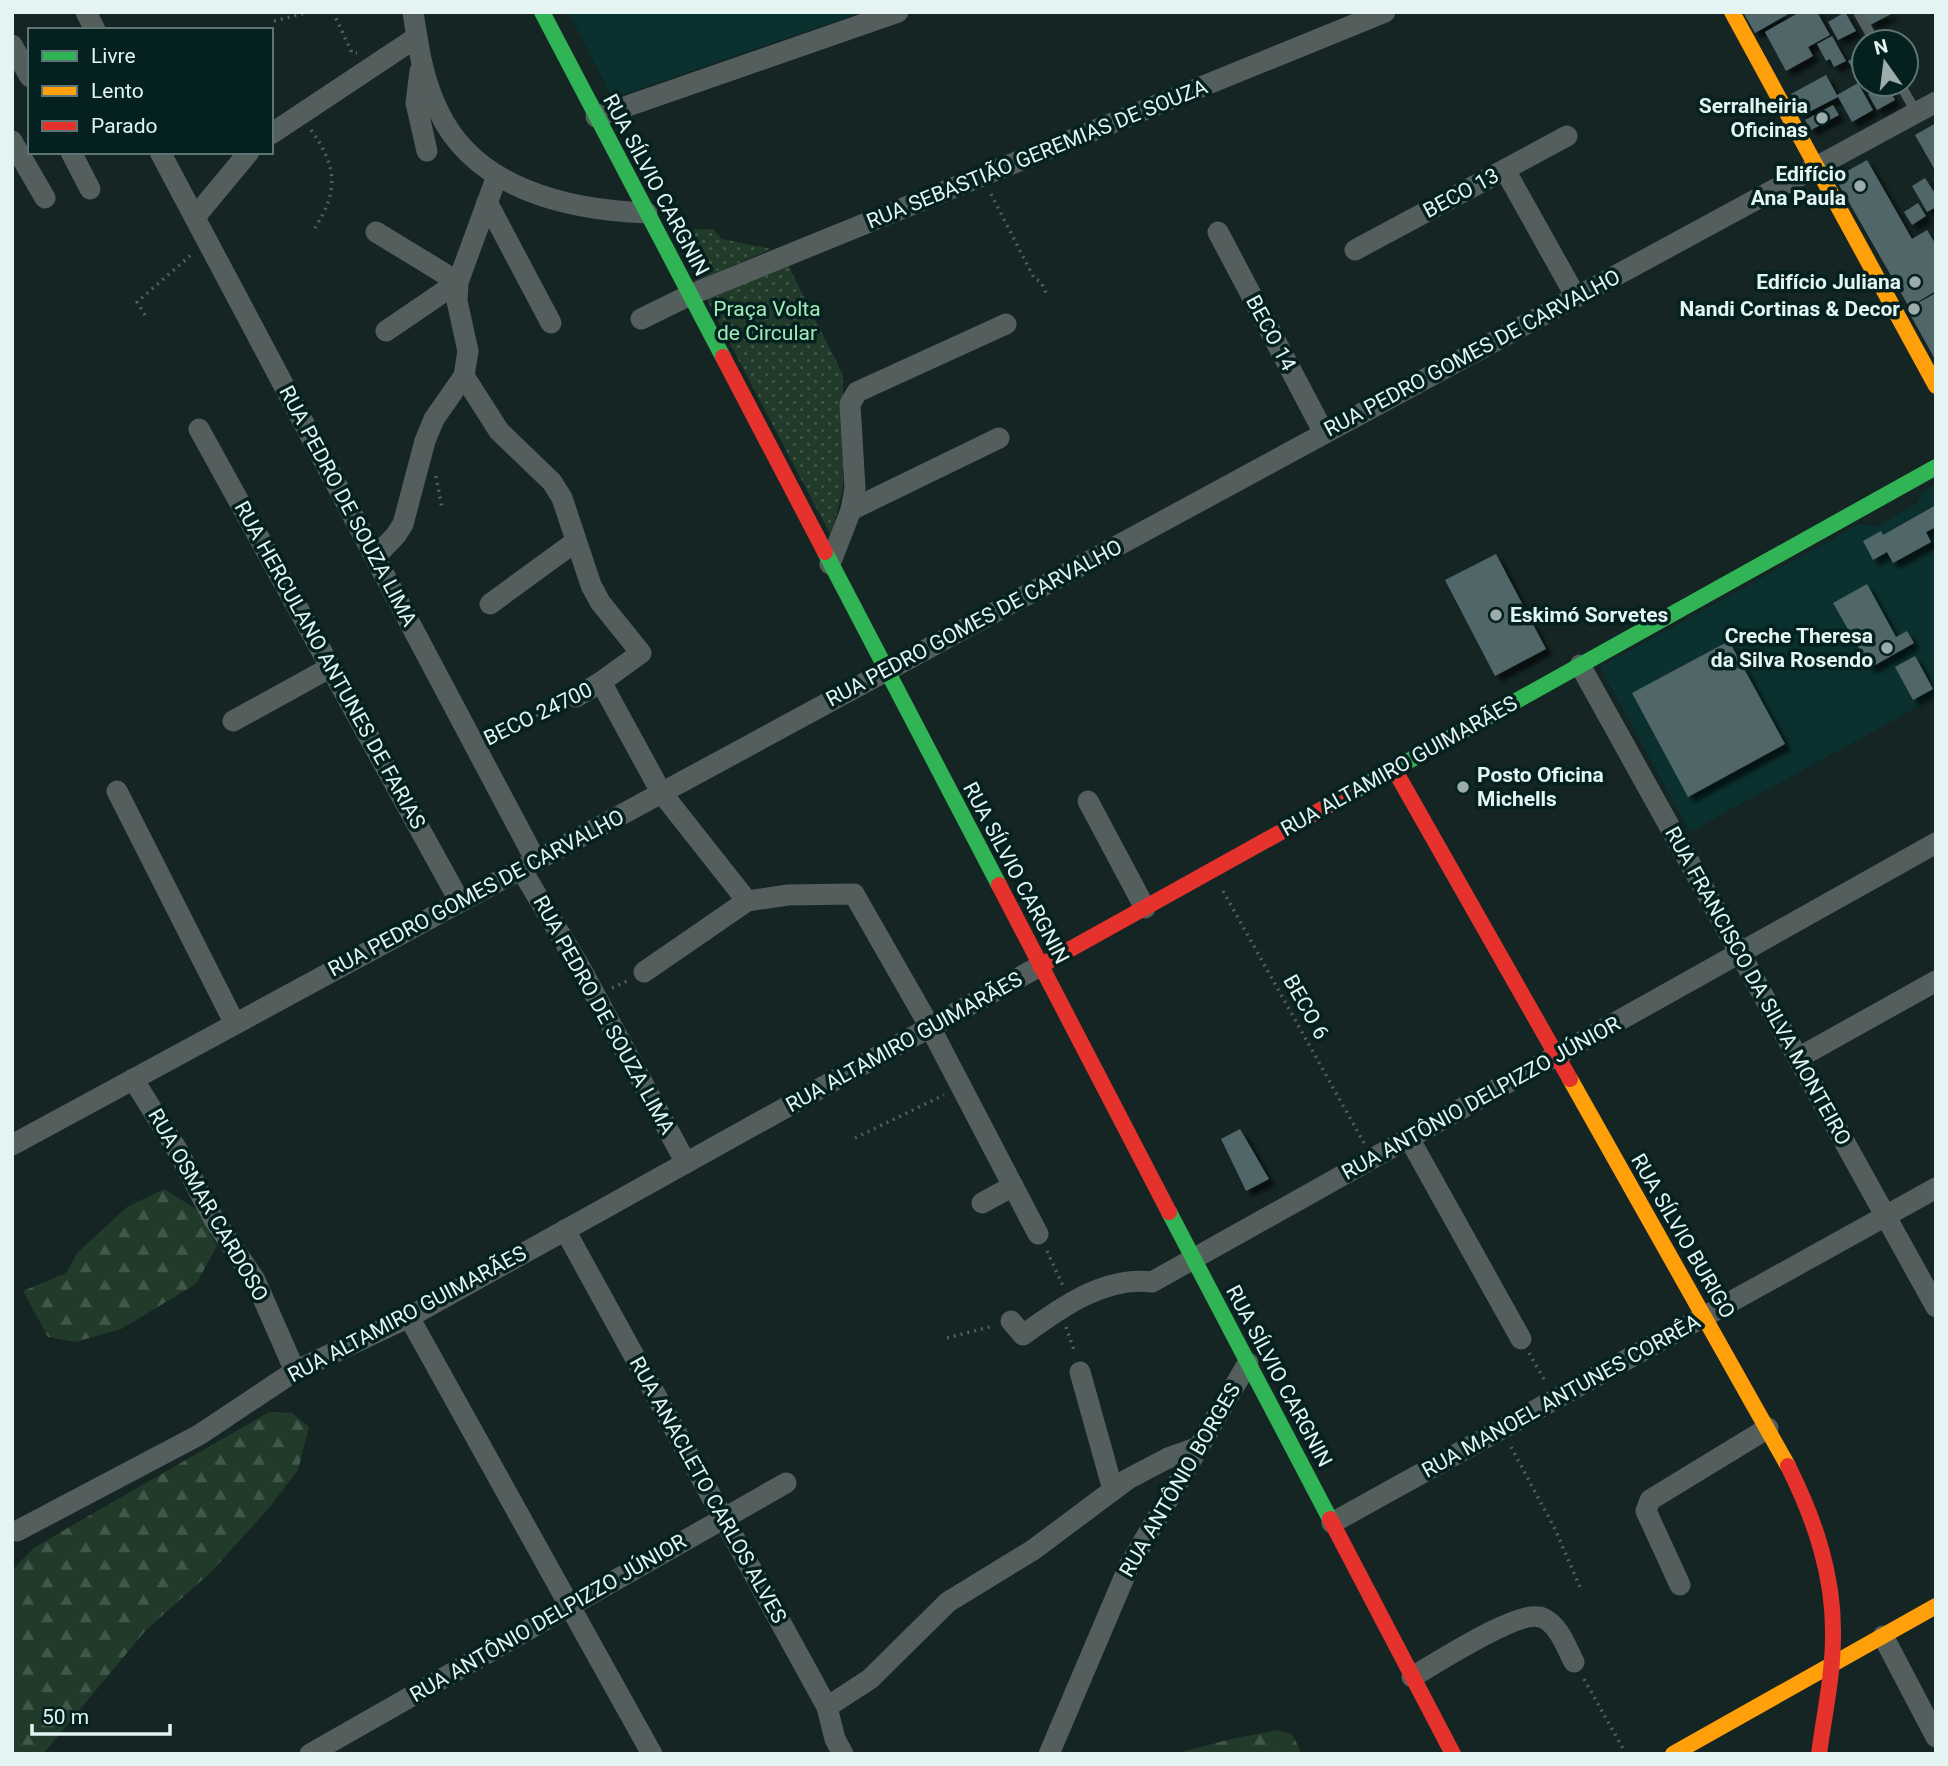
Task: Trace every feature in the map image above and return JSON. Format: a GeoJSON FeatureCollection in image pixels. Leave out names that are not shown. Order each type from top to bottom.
{"type":"FeatureCollection","features":[{"type":"Feature","properties":{"kind":"street"},"geometry":{"type":"LineString","coordinates":[[86,12],[94,28]]}},
{"type":"Feature","properties":{"kind":"street"},"geometry":{"type":"LineString","coordinates":[[413,12],[422,62],[439,113],[471,156],[496,176],[524,189],[582,208],[647,213]]}},
{"type":"Feature","properties":{"kind":"street","name":"RUA SÍLVIO CARGNIN"},"geometry":{"type":"LineString","coordinates":[[542,12],[1453,1754]]}},
{"type":"Feature","properties":{"kind":"street"},"geometry":{"type":"LineString","coordinates":[[596,117],[898,12]]}},
{"type":"Feature","properties":{"kind":"street","name":"RUA SEBASTIÃO GEREMIAS DE SOUZA"},"geometry":{"type":"LineString","coordinates":[[641,319],[690,295],[1385,12]]}},
{"type":"Feature","properties":{"kind":"street"},"geometry":{"type":"LineString","coordinates":[[1732,12],[1936,386]]}},
{"type":"Feature","properties":{"kind":"street"},"geometry":{"type":"LineString","coordinates":[[273,133],[416,37]]}},
{"type":"Feature","properties":{"kind":"street"},"geometry":{"type":"LineString","coordinates":[[12,45],[28,73]]}},
{"type":"Feature","properties":{"kind":"street"},"geometry":{"type":"LineString","coordinates":[[422,62],[416,87],[416,103],[427,151]]}},
{"type":"Feature","properties":{"kind":"street","name":"RUA PEDRO GOMES DE CARVALHO"},"geometry":{"type":"LineString","coordinates":[[12,1145],[1936,102]]}},
{"type":"Feature","properties":{"kind":"street","name":"BECO 13"},"geometry":{"type":"LineString","coordinates":[[1355,250],[1567,136]]}},
{"type":"Feature","properties":{"kind":"street"},"geometry":{"type":"LineString","coordinates":[[12,141],[46,198]]}},
{"type":"Feature","properties":{"kind":"street"},"geometry":{"type":"LineString","coordinates":[[72,154],[90,189]]}},
{"type":"Feature","properties":{"kind":"street","name":"RUA PEDRO DE SOUZA LIMA"},"geometry":{"type":"LineString","coordinates":[[161,154],[475,745],[528,865],[686,1163]]}},
{"type":"Feature","properties":{"kind":"street"},"geometry":{"type":"LineString","coordinates":[[195,217],[247,154]]}},
{"type":"Feature","properties":{"kind":"street"},"geometry":{"type":"LineString","coordinates":[[1505,170],[1576,297]]}},
{"type":"Feature","properties":{"kind":"street"},"geometry":{"type":"LineString","coordinates":[[375,557],[396,535],[403,523],[425,441],[434,419],[464,376],[468,351],[457,301],[458,282],[496,176]]}},
{"type":"Feature","properties":{"kind":"street"},"geometry":{"type":"LineString","coordinates":[[487,202],[551,323]]}},
{"type":"Feature","properties":{"kind":"street"},"geometry":{"type":"LineString","coordinates":[[376,232],[458,282]]}},
{"type":"Feature","properties":{"kind":"street","name":"BECO 14"},"geometry":{"type":"LineString","coordinates":[[1218,232],[1324,433]]}},
{"type":"Feature","properties":{"kind":"street"},"geometry":{"type":"LineString","coordinates":[[386,331],[458,282]]}},
{"type":"Feature","properties":{"kind":"street"},"geometry":{"type":"LineString","coordinates":[[830,564],[851,510],[855,488],[850,404],[852,398],[857,392],[1006,324]]}},
{"type":"Feature","properties":{"kind":"street"},"geometry":{"type":"LineString","coordinates":[[464,376],[499,431],[552,482],[569,515],[575,542],[491,604]]}},
{"type":"Feature","properties":{"kind":"street","name":"RUA HERCULANO ANTUNES DE FARIAS"},"geometry":{"type":"LineString","coordinates":[[199,429],[460,902]]}},
{"type":"Feature","properties":{"kind":"street"},"geometry":{"type":"LineString","coordinates":[[851,510],[999,438]]}},
{"type":"Feature","properties":{"kind":"street","name":"RUA ALTAMIRO GUIMARÃES"},"geometry":{"type":"LineString","coordinates":[[18,1531],[199,1435],[295,1371],[409,1317],[1936,467]]}},
{"type":"Feature","properties":{"kind":"street","name":"BECO 24700"},"geometry":{"type":"LineString","coordinates":[[575,542],[584,569],[600,601],[640,653],[576,697]]}},
{"type":"Feature","properties":{"kind":"street","name":"RUA FRANCISCO DA SILVA MONTEIRO"},"geometry":{"type":"LineString","coordinates":[[1580,665],[1936,1307]]}},
{"type":"Feature","properties":{"kind":"street"},"geometry":{"type":"LineString","coordinates":[[233,721],[331,667]]}},
{"type":"Feature","properties":{"kind":"street"},"geometry":{"type":"LineString","coordinates":[[601,682],[661,792],[747,901]]}},
{"type":"Feature","properties":{"kind":"street","name":"RUA SÍLVIO BURIGO"},"geometry":{"type":"LineString","coordinates":[[1394,769],[1768,1428],[1812,1515],[1821,1545],[1831,1603],[1833,1635],[1819,1754]]}},
{"type":"Feature","properties":{"kind":"street"},"geometry":{"type":"LineString","coordinates":[[117,791],[235,1024]]}},
{"type":"Feature","properties":{"kind":"street"},"geometry":{"type":"LineString","coordinates":[[1088,801],[1145,908]]}},
{"type":"Feature","properties":{"kind":"street","name":"RUA ANTÔNIO DELPIZZO JÚNIOR"},"geometry":{"type":"LineString","coordinates":[[1017,1328],[1115,1284],[1134,1280],[1152,1282],[1936,843]]}},
{"type":"Feature","properties":{"kind":"street"},"geometry":{"type":"LineString","coordinates":[[644,972],[747,901],[788,895],[854,894],[930,1027],[1038,1234]]}},
{"type":"Feature","properties":{"kind":"street"},"geometry":{"type":"LineString","coordinates":[[1798,1058],[1936,981]]}},
{"type":"Feature","properties":{"kind":"street","name":"RUA OSMAR CARDOSO"},"geometry":{"type":"LineString","coordinates":[[133,1079],[178,1151],[213,1218],[255,1280],[295,1371]]}},
{"type":"Feature","properties":{"kind":"street"},"geometry":{"type":"LineString","coordinates":[[1409,1138],[1521,1339]]}},
{"type":"Feature","properties":{"kind":"street"},"geometry":{"type":"LineString","coordinates":[[982,1203],[1013,1186]]}},
{"type":"Feature","properties":{"kind":"street","name":"RUA MANOEL ANTUNES CORRÊA"},"geometry":{"type":"LineString","coordinates":[[1332,1523],[1936,1188]]}},
{"type":"Feature","properties":{"kind":"street","name":"RUA ANACLETO CARLOS ALVES"},"geometry":{"type":"LineString","coordinates":[[565,1230],[827,1707],[835,1739],[843,1754]]}},
{"type":"Feature","properties":{"kind":"street"},"geometry":{"type":"LineString","coordinates":[[409,1317],[652,1754]]}},
{"type":"Feature","properties":{"kind":"street","name":"RUA ANTÔNIO BORGES"},"geometry":{"type":"LineString","coordinates":[[1049,1754],[1129,1566],[1248,1363]]}},
{"type":"Feature","properties":{"kind":"street"},"geometry":{"type":"LineString","coordinates":[[1080,1372],[1113,1490]]}},
{"type":"Feature","properties":{"kind":"street"},"geometry":{"type":"LineString","coordinates":[[1680,1585],[1646,1511],[1646,1505],[1768,1428]]}},
{"type":"Feature","properties":{"kind":"street"},"geometry":{"type":"LineString","coordinates":[[827,1707],[870,1679],[948,1602],[1033,1550],[1144,1470],[1199,1447]]}},
{"type":"Feature","properties":{"kind":"street","name":"RUA ANTÔNIO DELPIZZO JÚNIOR"},"geometry":{"type":"LineString","coordinates":[[310,1754],[786,1483]]}},
{"type":"Feature","properties":{"kind":"street"},"geometry":{"type":"LineString","coordinates":[[1673,1754],[1936,1606]]}},
{"type":"Feature","properties":{"kind":"street"},"geometry":{"type":"LineString","coordinates":[[1412,1677],[1492,1632],[1536,1615],[1546,1619],[1555,1628],[1574,1662]]}},
{"type":"Feature","properties":{"kind":"street"},"geometry":{"type":"LineString","coordinates":[[1884,1636],[1936,1737]]}},
{"type":"Feature","properties":{"kind":"lane"},"geometry":{"type":"LineString","coordinates":[[1858,12],[1867,28]]}},
{"type":"Feature","properties":{"kind":"lane"},"geometry":{"type":"LineString","coordinates":[[1908,98],[1916,112]]}},
{"type":"Feature","properties":{"kind":"path"},"geometry":{"type":"LineString","coordinates":[[274,21],[310,12]]}},
{"type":"Feature","properties":{"kind":"path"},"geometry":{"type":"LineString","coordinates":[[333,12],[352,53],[364,52]]}},
{"type":"Feature","properties":{"kind":"path"},"geometry":{"type":"LineString","coordinates":[[299,114],[322,146],[332,170],[330,201],[315,228]]}},
{"type":"Feature","properties":{"kind":"path"},"geometry":{"type":"LineString","coordinates":[[982,176],[1034,278],[1041,282],[1046,293]]}},
{"type":"Feature","properties":{"kind":"path"},"geometry":{"type":"LineString","coordinates":[[145,315],[137,302],[207,241]]}},
{"type":"Feature","properties":{"kind":"path","name":"BECO 24700"},"geometry":{"type":"LineString","coordinates":[[475,745],[576,697]]}},
{"type":"Feature","properties":{"kind":"path","name":"BECO 6"},"geometry":{"type":"LineString","coordinates":[[1211,870],[1373,1159]]}},
{"type":"Feature","properties":{"kind":"path"},"geometry":{"type":"LineString","coordinates":[[596,995],[644,972]]}},
{"type":"Feature","properties":{"kind":"path"},"geometry":{"type":"LineString","coordinates":[[855,1138],[961,1087]]}},
{"type":"Feature","properties":{"kind":"path"},"geometry":{"type":"LineString","coordinates":[[1038,1234],[1064,1306],[1080,1372]]}},
{"type":"Feature","properties":{"kind":"path"},"geometry":{"type":"LineString","coordinates":[[947,1338],[1017,1328]]}},
{"type":"Feature","properties":{"kind":"path"},"geometry":{"type":"LineString","coordinates":[[1521,1339],[1555,1400]]}},
{"type":"Feature","properties":{"kind":"path"},"geometry":{"type":"LineString","coordinates":[[1501,1429],[1555,1529],[1580,1587]]}},
{"type":"Feature","properties":{"kind":"path"},"geometry":{"type":"LineString","coordinates":[[1574,1662],[1626,1754]]}},
{"type":"Feature","properties":{"kind":"shaded area"},"geometry":{"type":"Polygon","coordinates":[[[568,12],[862,12],[613,98],[568,12]]]}},
{"type":"Feature","properties":{"kind":"shaded area"},"geometry":{"type":"Polygon","coordinates":[[[1936,485],[1936,697],[1690,832],[1600,667],[1860,524],[1876,527],[1917,503],[1922,492],[1936,485]]]}},
{"type":"Feature","properties":{"kind":"green space"},"geometry":{"type":"Polygon","coordinates":[[[713,229],[722,239],[771,249],[696,282],[670,230],[713,229]]]}},
{"type":"Feature","properties":{"kind":"green space","name":"Praça Volta de Circular"},"geometry":{"type":"Polygon","coordinates":[[[788,265],[843,375],[843,488],[831,536],[706,298],[788,265]]]}},
{"type":"Feature","properties":{"kind":"green space"},"geometry":{"type":"Polygon","coordinates":[[[164,1189],[196,1209],[217,1246],[196,1284],[121,1329],[75,1342],[48,1337],[23,1291],[66,1273],[78,1252],[127,1207],[164,1189]]]}},
{"type":"Feature","properties":{"kind":"green space"},"geometry":{"type":"Polygon","coordinates":[[[269,1412],[292,1413],[309,1427],[298,1470],[269,1508],[211,1572],[146,1630],[43,1754],[12,1754],[12,1570],[35,1547],[269,1412]]]}},
{"type":"Feature","properties":{"kind":"green space"},"geometry":{"type":"Polygon","coordinates":[[[1277,1730],[1292,1734],[1302,1754],[1174,1754],[1227,1740],[1277,1730]]]}},
{"type":"Feature","properties":{"kind":"building"},"geometry":{"type":"Polygon","coordinates":[[[1743,12],[1792,12],[1755,33],[1743,12]]]}},
{"type":"Feature","properties":{"kind":"building"},"geometry":{"type":"Polygon","coordinates":[[[1800,12],[1817,12],[1830,35],[1808,47],[1813,56],[1786,71],[1765,32],[1800,12]]]}},
{"type":"Feature","properties":{"kind":"building"},"geometry":{"type":"Polygon","coordinates":[[[1845,12],[1854,28],[1850,28],[1850,34],[1838,40],[1828,22],[1845,12]]]}},
{"type":"Feature","properties":{"kind":"building"},"geometry":{"type":"Polygon","coordinates":[[[1863,12],[1895,12],[1870,25],[1863,12]]]}},
{"type":"Feature","properties":{"kind":"building"},"geometry":{"type":"Polygon","coordinates":[[[1832,36],[1846,61],[1834,67],[1830,59],[1826,61],[1817,44],[1832,36]]]}},
{"type":"Feature","properties":{"kind":"building"},"geometry":{"type":"Polygon","coordinates":[[[1826,75],[1838,97],[1803,115],[1791,94],[1826,75]]]}},
{"type":"Feature","properties":{"kind":"building"},"geometry":{"type":"Polygon","coordinates":[[[1850,88],[1850,98],[1866,98],[1873,110],[1852,122],[1837,95],[1850,88]]]}},
{"type":"Feature","properties":{"kind":"building"},"geometry":{"type":"Polygon","coordinates":[[[1870,98],[1894,98],[1895,100],[1877,110],[1870,98]]]}},
{"type":"Feature","properties":{"kind":"building","name":"Serralheiria Oficinas"},"geometry":{"type":"Polygon","coordinates":[[[1833,105],[1839,115],[1811,130],[1805,120],[1833,105]]]}},
{"type":"Feature","properties":{"kind":"building"},"geometry":{"type":"Polygon","coordinates":[[[1936,123],[1936,172],[1915,135],[1936,123]]]}},
{"type":"Feature","properties":{"kind":"building"},"geometry":{"type":"Polygon","coordinates":[[[1867,160],[1912,239],[1927,230],[1936,245],[1936,291],[1909,307],[1835,178],[1867,160]]]}},
{"type":"Feature","properties":{"kind":"building"},"geometry":{"type":"Polygon","coordinates":[[[1925,178],[1936,195],[1936,207],[1927,212],[1912,186],[1925,178]]]}},
{"type":"Feature","properties":{"kind":"building"},"geometry":{"type":"Polygon","coordinates":[[[1918,203],[1926,216],[1912,225],[1904,212],[1918,203]]]}},
{"type":"Feature","properties":{"kind":"building"},"geometry":{"type":"Polygon","coordinates":[[[1936,293],[1936,361],[1907,309],[1936,293]]]}},
{"type":"Feature","properties":{"kind":"building"},"geometry":{"type":"Polygon","coordinates":[[[1936,505],[1936,527],[1926,532],[1931,542],[1893,563],[1887,552],[1873,560],[1863,541],[1881,531],[1883,535],[1936,505]]]}},
{"type":"Feature","properties":{"kind":"building","name":"Eskimó Sorvetes"},"geometry":{"type":"Polygon","coordinates":[[[1496,554],[1546,649],[1495,676],[1445,580],[1496,554]]]}},
{"type":"Feature","properties":{"kind":"building"},"geometry":{"type":"Polygon","coordinates":[[[1867,584],[1896,637],[1907,631],[1914,643],[1870,668],[1833,603],[1867,584]]]}},
{"type":"Feature","properties":{"kind":"building"},"geometry":{"type":"Polygon","coordinates":[[[1729,641],[1785,744],[1688,797],[1632,693],[1729,641]]]}},
{"type":"Feature","properties":{"kind":"building"},"geometry":{"type":"Polygon","coordinates":[[[1915,656],[1933,689],[1913,700],[1895,667],[1915,656]]]}},
{"type":"Feature","properties":{"kind":"building"},"geometry":{"type":"Polygon","coordinates":[[[1240,1129],[1269,1179],[1246,1191],[1221,1139],[1240,1129]]]}},
{"type":"Feature","properties":{"kind":"traffic: fast"},"geometry":{"type":"LineString","coordinates":[[542,12],[723,357]]}},
{"type":"Feature","properties":{"kind":"traffic: fast"},"geometry":{"type":"LineString","coordinates":[[1351,793],[1936,467]]}},
{"type":"Feature","properties":{"kind":"traffic: fast"},"geometry":{"type":"LineString","coordinates":[[825,552],[999,885]]}},
{"type":"Feature","properties":{"kind":"traffic: fast"},"geometry":{"type":"LineString","coordinates":[[1169,1212],[1330,1519]]}},
{"type":"Feature","properties":{"kind":"traffic: slow"},"geometry":{"type":"LineString","coordinates":[[1732,12],[1936,386]]}},
{"type":"Feature","properties":{"kind":"traffic: slow"},"geometry":{"type":"LineString","coordinates":[[1570,1079],[1788,1466]]}},
{"type":"Feature","properties":{"kind":"traffic: slow"},"geometry":{"type":"LineString","coordinates":[[1673,1754],[1936,1606]]}},
{"type":"Feature","properties":{"kind":"traffic: jam"},"geometry":{"type":"LineString","coordinates":[[723,357],[825,552]]}},
{"type":"Feature","properties":{"kind":"traffic: jam"},"geometry":{"type":"LineString","coordinates":[[1394,769],[1570,1079]]}},
{"type":"Feature","properties":{"kind":"traffic: jam"},"geometry":{"type":"LineString","coordinates":[[1040,966],[1351,793]]}},
{"type":"Feature","properties":{"kind":"traffic: jam"},"geometry":{"type":"LineString","coordinates":[[999,885],[1169,1212]]}},
{"type":"Feature","properties":{"kind":"traffic: jam"},"geometry":{"type":"LineString","coordinates":[[1788,1466],[1807,1507],[1821,1549],[1830,1592],[1833,1651],[1819,1754]]}},
{"type":"Feature","properties":{"kind":"traffic: jam"},"geometry":{"type":"LineString","coordinates":[[1330,1519],[1453,1754]]}},
{"type":"Feature","properties":{"kind":"place","name":"Serralheiria Oficinas"},"geometry":{"type":"Point","coordinates":[1822,118]}},
{"type":"Feature","properties":{"kind":"place","name":"Edifício Ana Paula"},"geometry":{"type":"Point","coordinates":[1860,186]}},
{"type":"Feature","properties":{"kind":"place","name":"Edifício Juliana"},"geometry":{"type":"Point","coordinates":[1915,282]}},
{"type":"Feature","properties":{"kind":"place","name":"Nandi Cortinas & Decor"},"geometry":{"type":"Point","coordinates":[1914,309]}},
{"type":"Feature","properties":{"kind":"place","name":"Eskimó Sorvetes"},"geometry":{"type":"Point","coordinates":[1496,615]}},
{"type":"Feature","properties":{"kind":"place","name":"Creche Theresa da Silva Rosendo"},"geometry":{"type":"Point","coordinates":[1887,648]}},
{"type":"Feature","properties":{"kind":"place","name":"Posto Oficina Michells"},"geometry":{"type":"Point","coordinates":[1463,787]}}]}
